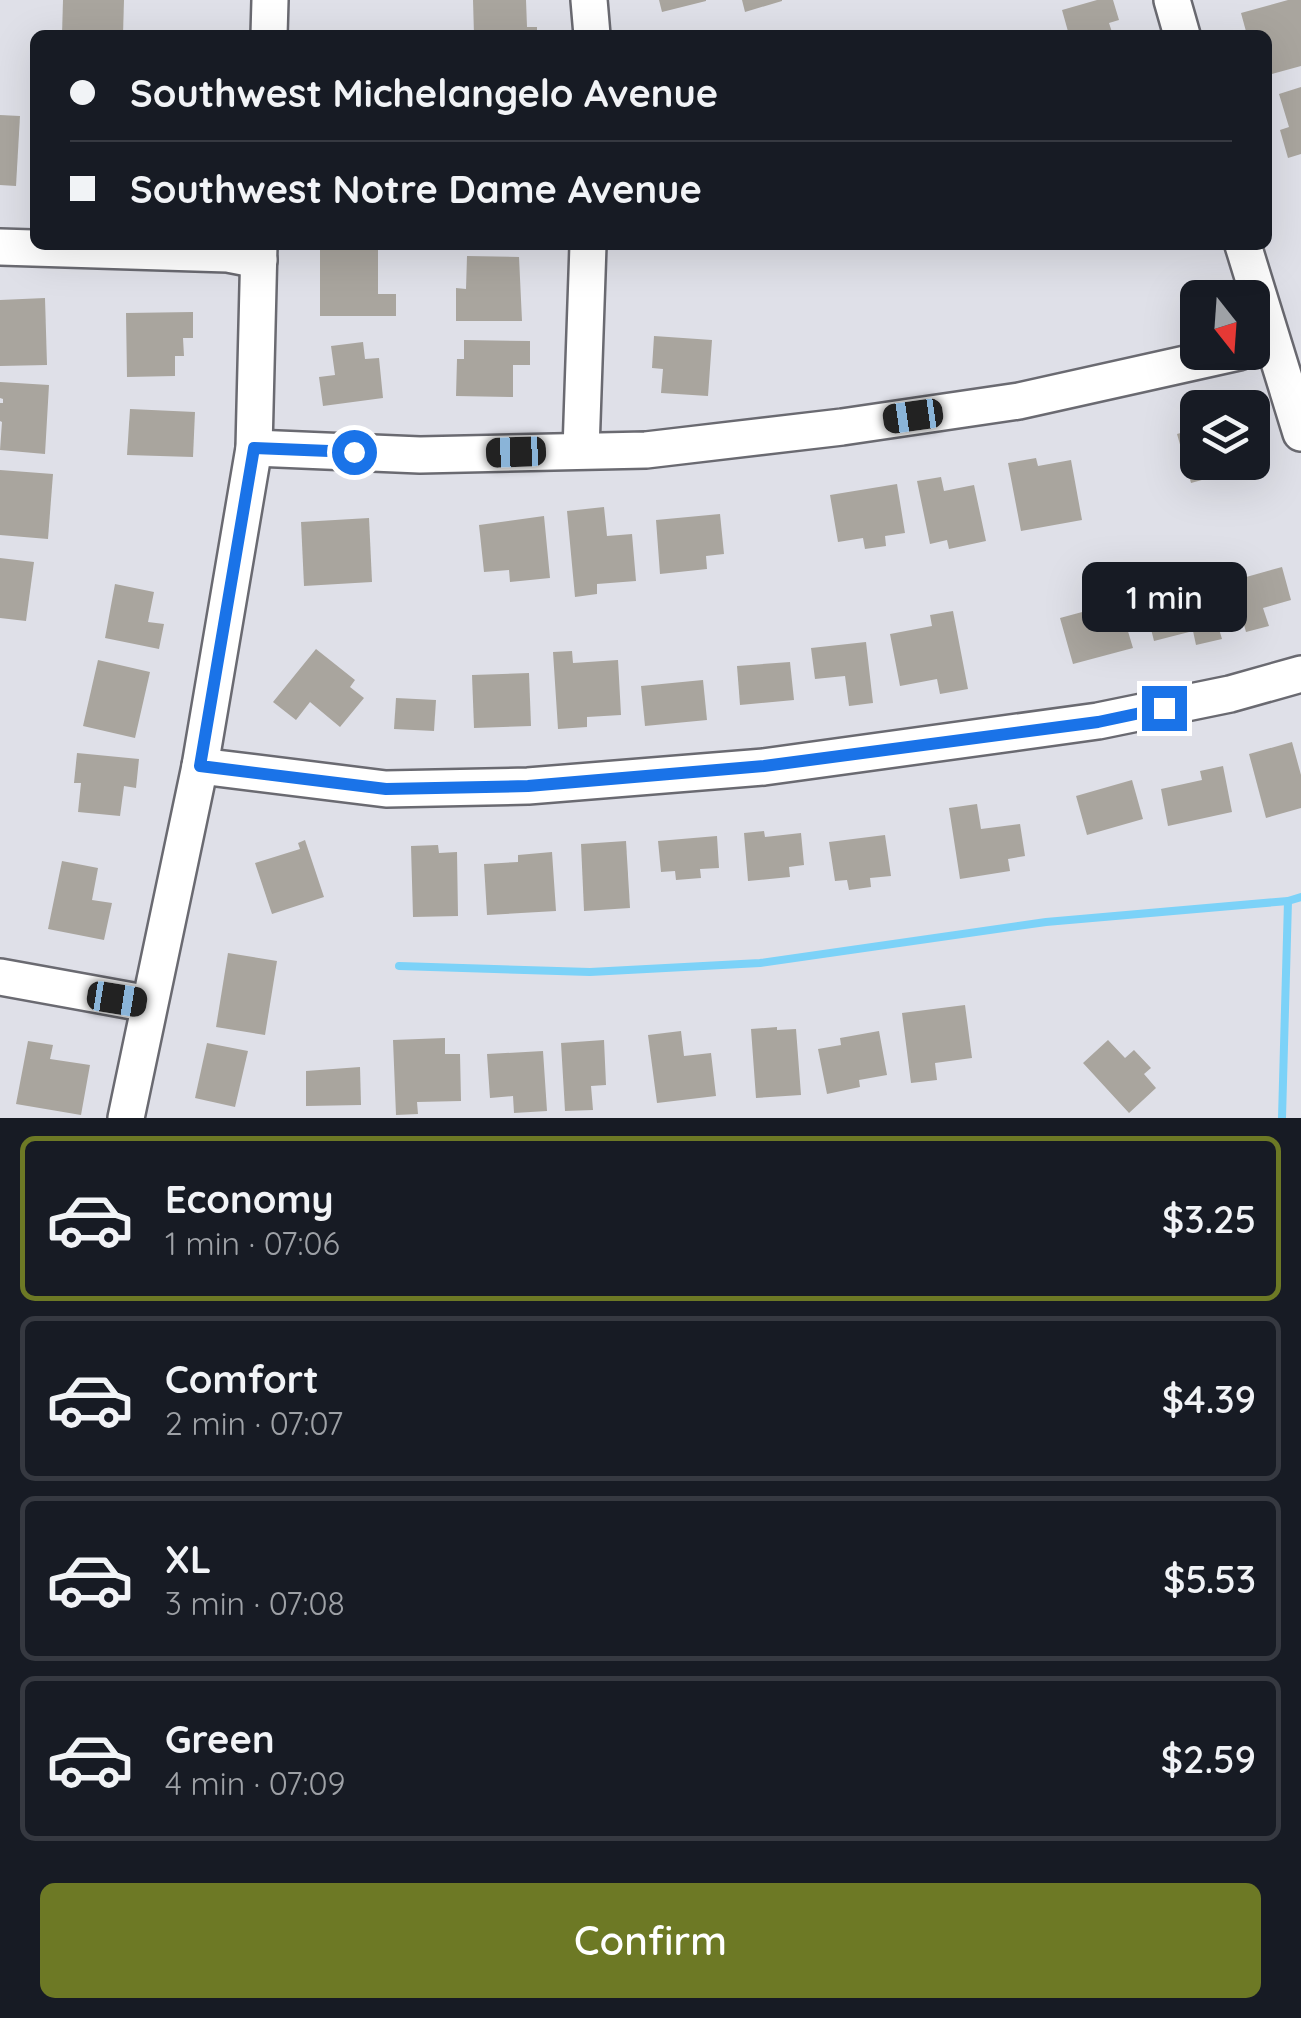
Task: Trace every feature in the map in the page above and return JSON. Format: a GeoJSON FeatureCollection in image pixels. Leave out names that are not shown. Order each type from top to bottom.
{"type":"FeatureCollection","features":[{"type":"Feature","properties":{"kind":"street"},"geometry":{"type":"LineString","coordinates":[[269,30],[270,0]]}},
{"type":"Feature","properties":{"kind":"street"},"geometry":{"type":"LineString","coordinates":[[589,0],[592,30]]}},
{"type":"Feature","properties":{"kind":"street"},"geometry":{"type":"LineString","coordinates":[[1172,0],[1181,30]]}},
{"type":"Feature","properties":{"kind":"street"},"geometry":{"type":"LineString","coordinates":[[0,247],[30,248]]}},
{"type":"Feature","properties":{"kind":"street"},"geometry":{"type":"LineString","coordinates":[[98,250],[259,253],[254,448],[200,766],[126,1118]]}},
{"type":"Feature","properties":{"kind":"street"},"geometry":{"type":"LineString","coordinates":[[581,450],[588,250]]}},
{"type":"Feature","properties":{"kind":"street"},"geometry":{"type":"LineString","coordinates":[[1246,250],[1301,433]]}},
{"type":"Feature","properties":{"kind":"street"},"geometry":{"type":"LineString","coordinates":[[254,448],[420,454],[646,450],[1019,401],[1180,365]]}},
{"type":"Feature","properties":{"kind":"street"},"geometry":{"type":"LineString","coordinates":[[200,766],[386,789],[528,786],[744,768],[1098,722],[1230,694],[1301,674]]}},
{"type":"Feature","properties":{"kind":"street"},"geometry":{"type":"LineString","coordinates":[[0,977],[149,1004]]}},
{"type":"Feature","properties":{"kind":"building"},"geometry":{"type":"Polygon","coordinates":[[[63,0],[124,0],[123,30],[62,30],[63,0]]]}},
{"type":"Feature","properties":{"kind":"building"},"geometry":{"type":"Polygon","coordinates":[[[473,0],[526,0],[527,27],[537,27],[537,30],[474,30],[473,0]]]}},
{"type":"Feature","properties":{"kind":"building"},"geometry":{"type":"Polygon","coordinates":[[[659,0],[706,0],[706,1],[662,12],[659,0]]]}},
{"type":"Feature","properties":{"kind":"building"},"geometry":{"type":"Polygon","coordinates":[[[742,0],[782,0],[782,1],[745,12],[742,0]]]}},
{"type":"Feature","properties":{"kind":"building"},"geometry":{"type":"Polygon","coordinates":[[[1097,0],[1113,0],[1119,20],[1109,23],[1111,30],[1068,30],[1062,10],[1097,0]]]}},
{"type":"Feature","properties":{"kind":"building"},"geometry":{"type":"Polygon","coordinates":[[[1301,0],[1301,66],[1272,74],[1272,30],[1246,30],[1241,13],[1301,0]]]}},
{"type":"Feature","properties":{"kind":"building"},"geometry":{"type":"Polygon","coordinates":[[[1301,87],[1301,154],[1288,158],[1280,130],[1289,127],[1279,94],[1301,87]]]}},
{"type":"Feature","properties":{"kind":"building"},"geometry":{"type":"Polygon","coordinates":[[[0,115],[20,116],[16,186],[0,185],[0,115]]]}},
{"type":"Feature","properties":{"kind":"building"},"geometry":{"type":"Polygon","coordinates":[[[320,250],[378,250],[378,294],[396,294],[396,316],[320,316],[320,250]]]}},
{"type":"Feature","properties":{"kind":"building"},"geometry":{"type":"Polygon","coordinates":[[[467,256],[519,257],[522,321],[456,321],[456,288],[466,289],[467,256]]]}},
{"type":"Feature","properties":{"kind":"building"},"geometry":{"type":"Polygon","coordinates":[[[45,298],[47,365],[0,366],[0,300],[45,298]]]}},
{"type":"Feature","properties":{"kind":"building"},"geometry":{"type":"Polygon","coordinates":[[[193,312],[193,338],[183,338],[184,356],[175,356],[175,376],[127,377],[126,313],[193,312]]]}},
{"type":"Feature","properties":{"kind":"building"},"geometry":{"type":"Polygon","coordinates":[[[654,336],[712,340],[708,396],[661,393],[663,369],[652,368],[654,336]]]}},
{"type":"Feature","properties":{"kind":"building"},"geometry":{"type":"Polygon","coordinates":[[[464,340],[530,341],[530,365],[513,365],[513,397],[456,396],[457,359],[464,359],[464,340]]]}},
{"type":"Feature","properties":{"kind":"building"},"geometry":{"type":"Polygon","coordinates":[[[363,342],[365,359],[379,358],[383,398],[323,406],[319,377],[335,375],[331,346],[363,342]]]}},
{"type":"Feature","properties":{"kind":"building"},"geometry":{"type":"Polygon","coordinates":[[[0,382],[49,385],[45,454],[0,450],[0,382]]]}},
{"type":"Feature","properties":{"kind":"building"},"geometry":{"type":"Polygon","coordinates":[[[130,409],[195,412],[193,457],[127,455],[130,409]]]}},
{"type":"Feature","properties":{"kind":"building"},"geometry":{"type":"Polygon","coordinates":[[[1036,458],[1038,466],[1071,460],[1082,520],[1021,531],[1008,463],[1036,458]]]}},
{"type":"Feature","properties":{"kind":"building"},"geometry":{"type":"Polygon","coordinates":[[[0,470],[53,474],[48,539],[0,535],[0,470]]]}},
{"type":"Feature","properties":{"kind":"building"},"geometry":{"type":"Polygon","coordinates":[[[941,477],[944,491],[974,485],[986,541],[949,549],[947,540],[930,544],[917,481],[941,477]]]}},
{"type":"Feature","properties":{"kind":"building"},"geometry":{"type":"Polygon","coordinates":[[[897,484],[905,533],[885,536],[886,546],[865,549],[863,538],[838,542],[830,495],[897,484]]]}},
{"type":"Feature","properties":{"kind":"building"},"geometry":{"type":"Polygon","coordinates":[[[604,507],[607,536],[632,534],[636,581],[597,584],[597,594],[575,597],[567,511],[604,507]]]}},
{"type":"Feature","properties":{"kind":"building"},"geometry":{"type":"Polygon","coordinates":[[[720,514],[724,554],[706,556],[707,569],[660,574],[656,520],[720,514]]]}},
{"type":"Feature","properties":{"kind":"building"},"geometry":{"type":"Polygon","coordinates":[[[544,516],[550,578],[510,582],[509,570],[484,572],[479,525],[544,516]]]}},
{"type":"Feature","properties":{"kind":"building"},"geometry":{"type":"Polygon","coordinates":[[[369,518],[372,582],[304,586],[301,522],[369,518]]]}},
{"type":"Feature","properties":{"kind":"building"},"geometry":{"type":"Polygon","coordinates":[[[0,558],[34,562],[26,621],[0,618],[0,558]]]}},
{"type":"Feature","properties":{"kind":"building"},"geometry":{"type":"Polygon","coordinates":[[[1282,567],[1291,600],[1263,608],[1269,626],[1246,632],[1232,581],[1282,567]]]}},
{"type":"Feature","properties":{"kind":"building"},"geometry":{"type":"Polygon","coordinates":[[[115,584],[154,592],[148,622],[164,624],[159,649],[105,638],[115,584]]]}},
{"type":"Feature","properties":{"kind":"building"},"geometry":{"type":"Polygon","coordinates":[[[1209,585],[1213,602],[1223,600],[1227,616],[1216,619],[1222,639],[1196,645],[1193,631],[1154,641],[1144,601],[1209,585]]]}},
{"type":"Feature","properties":{"kind":"building"},"geometry":{"type":"Polygon","coordinates":[[[1108,605],[1113,621],[1124,618],[1133,648],[1073,664],[1060,618],[1108,605]]]}},
{"type":"Feature","properties":{"kind":"building"},"geometry":{"type":"Polygon","coordinates":[[[953,611],[968,689],[940,694],[937,679],[900,686],[890,634],[932,626],[930,615],[953,611]]]}},
{"type":"Feature","properties":{"kind":"building"},"geometry":{"type":"Polygon","coordinates":[[[866,642],[873,703],[849,706],[845,676],[815,679],[811,648],[866,642]]]}},
{"type":"Feature","properties":{"kind":"building"},"geometry":{"type":"Polygon","coordinates":[[[316,649],[355,680],[350,687],[364,698],[340,727],[310,702],[296,720],[273,702],[316,649]]]}},
{"type":"Feature","properties":{"kind":"building"},"geometry":{"type":"Polygon","coordinates":[[[572,651],[573,663],[618,660],[621,715],[587,717],[587,727],[558,729],[553,652],[572,651]]]}},
{"type":"Feature","properties":{"kind":"building"},"geometry":{"type":"Polygon","coordinates":[[[98,660],[150,672],[135,738],[83,726],[98,660]]]}},
{"type":"Feature","properties":{"kind":"building"},"geometry":{"type":"Polygon","coordinates":[[[790,662],[794,700],[740,705],[737,666],[790,662]]]}},
{"type":"Feature","properties":{"kind":"building"},"geometry":{"type":"Polygon","coordinates":[[[529,673],[531,726],[474,728],[472,675],[529,673]]]}},
{"type":"Feature","properties":{"kind":"building"},"geometry":{"type":"Polygon","coordinates":[[[703,680],[707,720],[645,726],[641,686],[703,680]]]}},
{"type":"Feature","properties":{"kind":"building"},"geometry":{"type":"Polygon","coordinates":[[[396,698],[436,700],[434,731],[394,729],[396,698]]]}},
{"type":"Feature","properties":{"kind":"building"},"geometry":{"type":"Polygon","coordinates":[[[1292,742],[1301,775],[1301,808],[1266,818],[1249,754],[1292,742]]]}},
{"type":"Feature","properties":{"kind":"building"},"geometry":{"type":"Polygon","coordinates":[[[77,753],[139,759],[136,788],[124,786],[120,816],[78,812],[81,783],[74,783],[77,753]]]}},
{"type":"Feature","properties":{"kind":"building"},"geometry":{"type":"Polygon","coordinates":[[[1223,766],[1232,812],[1168,826],[1161,789],[1202,780],[1200,771],[1223,766]]]}},
{"type":"Feature","properties":{"kind":"building"},"geometry":{"type":"Polygon","coordinates":[[[1132,780],[1143,819],[1087,835],[1076,796],[1132,780]]]}},
{"type":"Feature","properties":{"kind":"building"},"geometry":{"type":"Polygon","coordinates":[[[977,804],[981,829],[1020,824],[1025,856],[1008,859],[1010,871],[960,879],[949,808],[977,804]]]}},
{"type":"Feature","properties":{"kind":"building"},"geometry":{"type":"Polygon","coordinates":[[[764,831],[765,837],[801,833],[804,865],[789,867],[790,877],[748,881],[744,833],[764,831]]]}},
{"type":"Feature","properties":{"kind":"building"},"geometry":{"type":"Polygon","coordinates":[[[885,835],[891,876],[870,878],[871,887],[849,890],[847,880],[835,881],[829,842],[885,835]]]}},
{"type":"Feature","properties":{"kind":"building"},"geometry":{"type":"Polygon","coordinates":[[[717,836],[719,868],[700,869],[701,878],[676,880],[675,871],[661,872],[658,841],[717,836]]]}},
{"type":"Feature","properties":{"kind":"building"},"geometry":{"type":"Polygon","coordinates":[[[305,840],[324,897],[272,914],[255,863],[300,849],[298,843],[305,840]]]}},
{"type":"Feature","properties":{"kind":"building"},"geometry":{"type":"Polygon","coordinates":[[[626,841],[630,908],[584,911],[581,844],[626,841]]]}},
{"type":"Feature","properties":{"kind":"building"},"geometry":{"type":"Polygon","coordinates":[[[438,845],[439,853],[457,852],[458,916],[413,917],[411,846],[438,845]]]}},
{"type":"Feature","properties":{"kind":"building"},"geometry":{"type":"Polygon","coordinates":[[[552,852],[556,911],[487,915],[484,864],[518,862],[518,855],[552,852]]]}},
{"type":"Feature","properties":{"kind":"building"},"geometry":{"type":"Polygon","coordinates":[[[62,861],[98,868],[92,900],[112,903],[104,940],[48,929],[62,861]]]}},
{"type":"Feature","properties":{"kind":"building"},"geometry":{"type":"Polygon","coordinates":[[[228,953],[277,961],[265,1035],[216,1027],[228,953]]]}},
{"type":"Feature","properties":{"kind":"building"},"geometry":{"type":"Polygon","coordinates":[[[965,1005],[972,1058],[935,1063],[937,1080],[911,1083],[902,1013],[965,1005]]]}},
{"type":"Feature","properties":{"kind":"building"},"geometry":{"type":"Polygon","coordinates":[[[751,1029],[796,1029],[801,1095],[756,1098],[751,1029]]]}},
{"type":"Feature","properties":{"kind":"building"},"geometry":{"type":"Polygon","coordinates":[[[681,1031],[684,1056],[711,1053],[716,1096],[657,1103],[648,1035],[681,1031]]]}},
{"type":"Feature","properties":{"kind":"building"},"geometry":{"type":"Polygon","coordinates":[[[879,1031],[887,1075],[859,1080],[860,1087],[827,1094],[818,1049],[841,1045],[840,1038],[879,1031]]]}},
{"type":"Feature","properties":{"kind":"building"},"geometry":{"type":"Polygon","coordinates":[[[445,1038],[445,1054],[460,1054],[461,1101],[417,1102],[418,1114],[396,1115],[393,1040],[445,1038]]]}},
{"type":"Feature","properties":{"kind":"building"},"geometry":{"type":"Polygon","coordinates":[[[604,1040],[606,1085],[591,1086],[593,1110],[565,1111],[561,1043],[604,1040]]]}},
{"type":"Feature","properties":{"kind":"building"},"geometry":{"type":"Polygon","coordinates":[[[1108,1040],[1125,1058],[1134,1050],[1151,1068],[1144,1074],[1156,1088],[1129,1113],[1083,1063],[1108,1040]]]}},
{"type":"Feature","properties":{"kind":"building"},"geometry":{"type":"Polygon","coordinates":[[[28,1041],[53,1045],[50,1059],[90,1065],[81,1115],[16,1104],[28,1041]]]}},
{"type":"Feature","properties":{"kind":"building"},"geometry":{"type":"Polygon","coordinates":[[[207,1043],[248,1051],[235,1107],[195,1098],[207,1043]]]}},
{"type":"Feature","properties":{"kind":"building"},"geometry":{"type":"Polygon","coordinates":[[[543,1051],[547,1111],[514,1113],[513,1096],[490,1098],[487,1054],[543,1051]]]}},
{"type":"Feature","properties":{"kind":"building"},"geometry":{"type":"Polygon","coordinates":[[[360,1067],[361,1105],[306,1106],[306,1071],[360,1067]]]}},
{"type":"Feature","properties":{"kind":"waterway"},"geometry":{"type":"LineString","coordinates":[[399,966],[590,972],[760,963],[1046,922],[1301,897]]}},
{"type":"Feature","properties":{"kind":"waterway"},"geometry":{"type":"LineString","coordinates":[[1282,1118],[1288,901]]}},
{"type":"Feature","properties":{"kind":"route"},"geometry":{"type":"LineString","coordinates":[[354,452],[254,448],[200,766],[386,789],[528,786],[764,766],[1098,722],[1164,708]]}}]}
